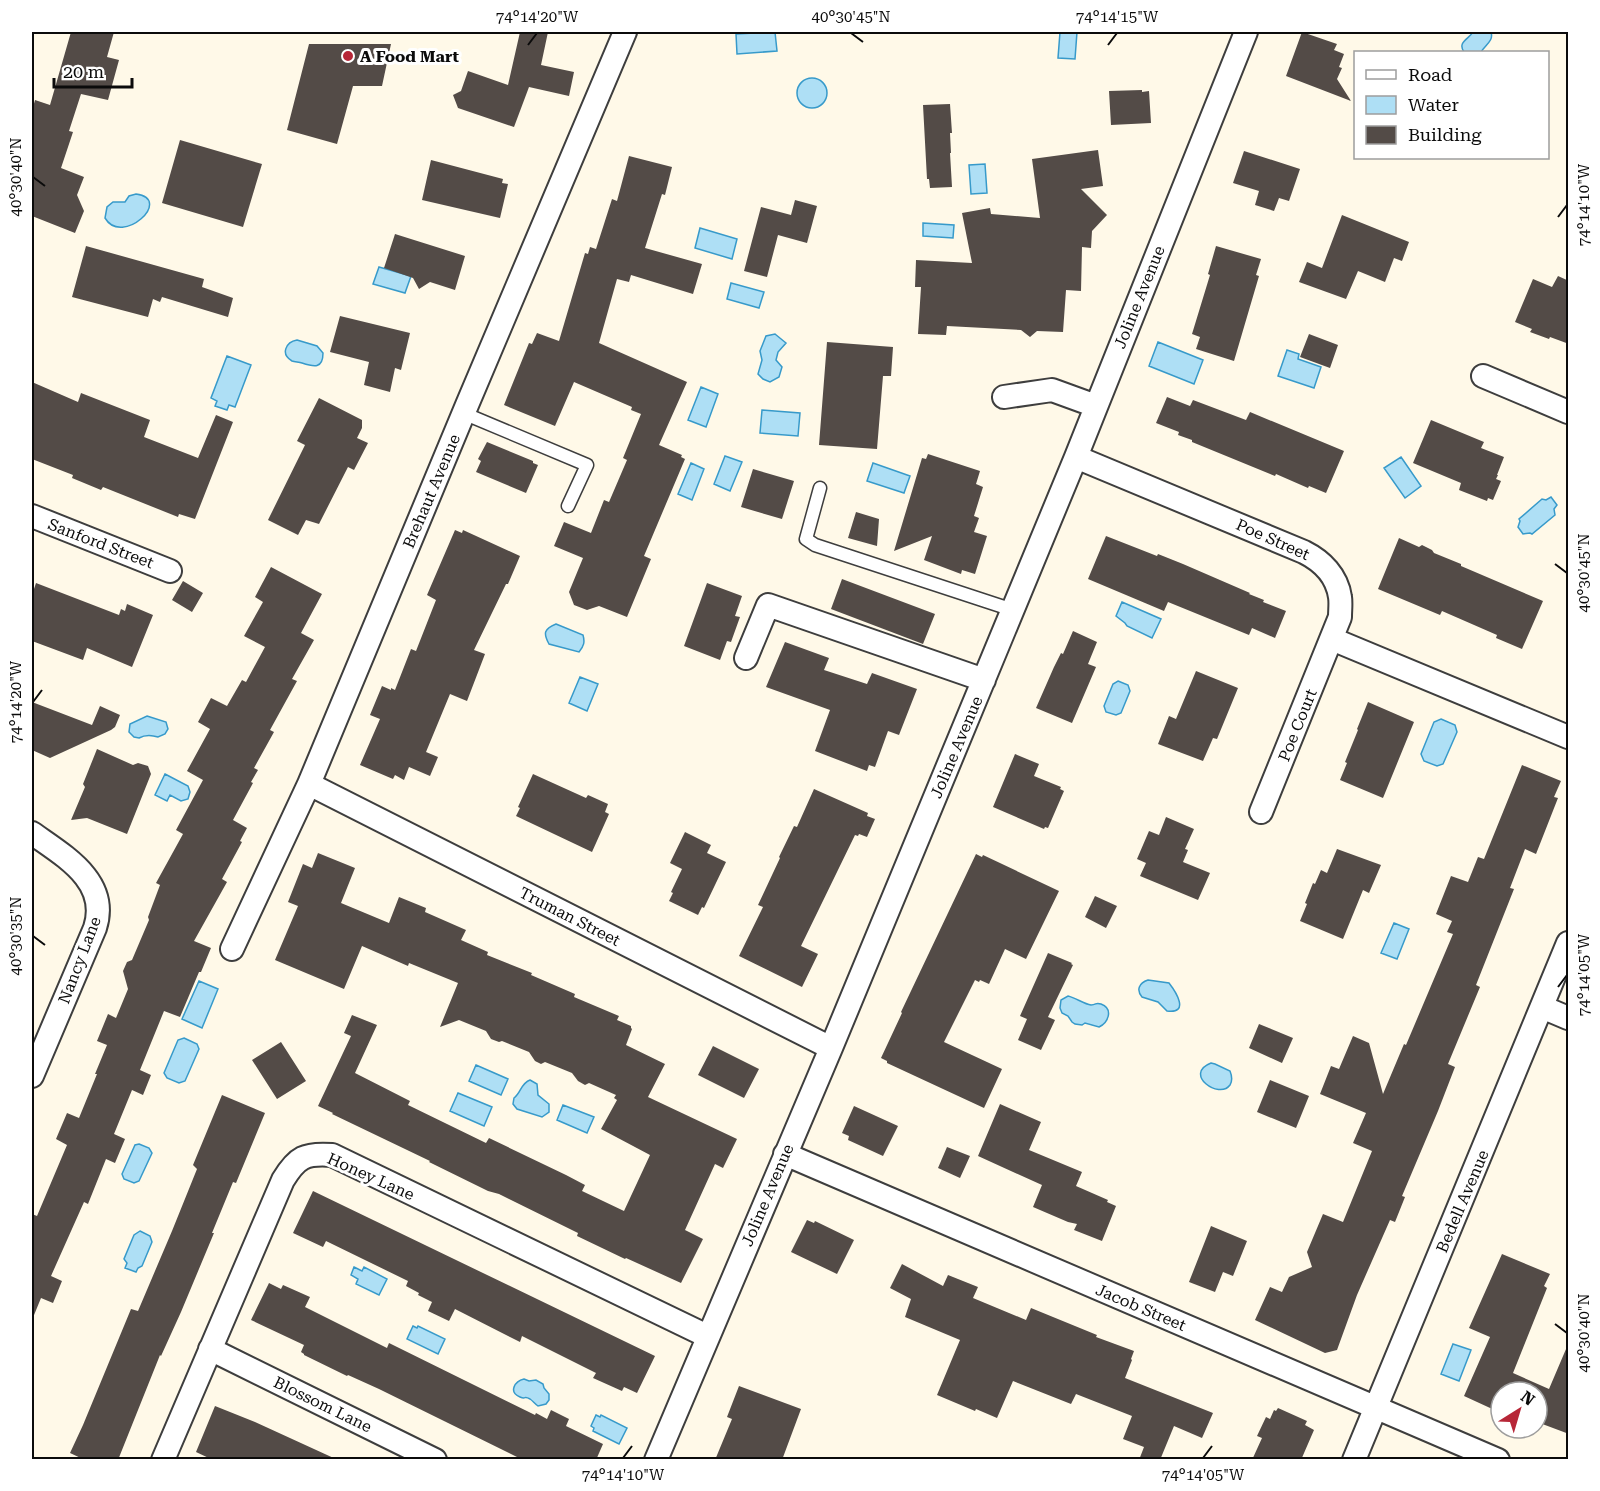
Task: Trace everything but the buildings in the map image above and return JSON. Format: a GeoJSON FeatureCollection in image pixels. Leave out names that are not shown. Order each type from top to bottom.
{"type":"FeatureCollection","features":[{"type":"Feature","properties":{"kind":"street","name":"Brehaut Avenue"},"geometry":{"type":"LineString","coordinates":[[232,949],[309,784],[625,32]]}},
{"type":"Feature","properties":{"kind":"street","name":"Joline Avenue"},"geometry":{"type":"LineString","coordinates":[[656,1460],[984,680],[1246,32]]}},
{"type":"Feature","properties":{"kind":"street"},"geometry":{"type":"LineString","coordinates":[[1483,376],[1569,411]]}},
{"type":"Feature","properties":{"kind":"street"},"geometry":{"type":"LineString","coordinates":[[1004,397],[1052,390],[1096,406]]}},
{"type":"Feature","properties":{"kind":"street","name":"Poe Street"},"geometry":{"type":"LineString","coordinates":[[1076,457],[1304,552],[1318,560],[1332,575],[1340,596],[1340,617],[1332,639]]}},
{"type":"Feature","properties":{"kind":"street","name":"Sanford Street"},"geometry":{"type":"LineString","coordinates":[[32,516],[170,571]]}},
{"type":"Feature","properties":{"kind":"street"},"geometry":{"type":"LineString","coordinates":[[746,658],[768,605],[984,680]]}},
{"type":"Feature","properties":{"kind":"street"},"geometry":{"type":"LineString","coordinates":[[1332,639],[1569,737]]}},
{"type":"Feature","properties":{"kind":"street","name":"Poe Court"},"geometry":{"type":"LineString","coordinates":[[1261,812],[1332,639]]}},
{"type":"Feature","properties":{"kind":"street","name":"Truman Street"},"geometry":{"type":"LineString","coordinates":[[309,784],[831,1048]]}},
{"type":"Feature","properties":{"kind":"street","name":"Nancy Lane"},"geometry":{"type":"LineString","coordinates":[[32,833],[76,865],[83,873],[90,883],[98,910],[94,928],[32,1076]]}},
{"type":"Feature","properties":{"kind":"street","name":"Bedell Avenue"},"geometry":{"type":"LineString","coordinates":[[1354,1460],[1569,943]]}},
{"type":"Feature","properties":{"kind":"street"},"geometry":{"type":"LineString","coordinates":[[1542,1006],[1569,1018]]}},
{"type":"Feature","properties":{"kind":"street","name":"Jacob Street"},"geometry":{"type":"LineString","coordinates":[[785,1154],[1498,1460]]}},
{"type":"Feature","properties":{"kind":"street","name":"Honey Lane"},"geometry":{"type":"LineString","coordinates":[[163,1460],[283,1180],[291,1167],[303,1156],[332,1155],[707,1336]]}},
{"type":"Feature","properties":{"kind":"street","name":"Blossom Lane"},"geometry":{"type":"LineString","coordinates":[[210,1349],[435,1460]]}},
{"type":"Feature","properties":{"kind":"lane"},"geometry":{"type":"LineString","coordinates":[[464,413],[586,465],[568,506]]}},
{"type":"Feature","properties":{"kind":"lane"},"geometry":{"type":"LineString","coordinates":[[820,488],[806,539],[816,545],[1012,610]]}},
{"type":"Feature","properties":{"kind":"water"},"geometry":{"type":"Polygon","coordinates":[[[775,32],[777,51],[737,54],[736,34],[775,32]]]}},
{"type":"Feature","properties":{"kind":"water"},"geometry":{"type":"Polygon","coordinates":[[[1060,32],[1077,32],[1075,59],[1058,58],[1060,32]]]}},
{"type":"Feature","properties":{"kind":"water"},"geometry":{"type":"Polygon","coordinates":[[[1473,32],[1491,32],[1492,35],[1482,51],[1463,51],[1463,43],[1473,32]]]}},
{"type":"Feature","properties":{"kind":"water"},"geometry":{"type":"Polygon","coordinates":[[[812,78],[823,82],[827,93],[823,104],[812,108],[801,104],[797,93],[801,82],[812,78]]]}},
{"type":"Feature","properties":{"kind":"water"},"geometry":{"type":"Polygon","coordinates":[[[985,164],[987,193],[971,194],[969,165],[985,164]]]}},
{"type":"Feature","properties":{"kind":"water"},"geometry":{"type":"Polygon","coordinates":[[[136,194],[146,198],[150,204],[147,211],[141,219],[132,224],[122,227],[113,226],[105,218],[107,207],[113,202],[125,202],[129,196],[136,194]]]}},
{"type":"Feature","properties":{"kind":"water"},"geometry":{"type":"Polygon","coordinates":[[[923,223],[954,225],[953,238],[923,236],[923,223]]]}},
{"type":"Feature","properties":{"kind":"water"},"geometry":{"type":"Polygon","coordinates":[[[700,228],[737,239],[732,259],[695,248],[700,228]]]}},
{"type":"Feature","properties":{"kind":"water"},"geometry":{"type":"Polygon","coordinates":[[[379,267],[411,276],[405,293],[373,284],[379,267]]]}},
{"type":"Feature","properties":{"kind":"water"},"geometry":{"type":"Polygon","coordinates":[[[731,283],[764,292],[759,308],[727,299],[731,283]]]}},
{"type":"Feature","properties":{"kind":"water"},"geometry":{"type":"Polygon","coordinates":[[[775,334],[786,343],[778,352],[776,360],[782,367],[779,377],[770,382],[758,374],[762,360],[760,351],[766,336],[775,334]]]}},
{"type":"Feature","properties":{"kind":"water"},"geometry":{"type":"Polygon","coordinates":[[[297,340],[317,346],[323,353],[320,364],[310,365],[288,358],[285,352],[287,346],[297,340]]]}},
{"type":"Feature","properties":{"kind":"water"},"geometry":{"type":"Polygon","coordinates":[[[1158,342],[1203,360],[1194,384],[1149,366],[1158,342]]]}},
{"type":"Feature","properties":{"kind":"water"},"geometry":{"type":"Polygon","coordinates":[[[1287,350],[1299,354],[1298,359],[1321,367],[1314,388],[1278,376],[1287,350]]]}},
{"type":"Feature","properties":{"kind":"water"},"geometry":{"type":"Polygon","coordinates":[[[227,356],[251,365],[235,407],[229,405],[227,410],[215,406],[217,401],[211,398],[227,356]]]}},
{"type":"Feature","properties":{"kind":"water"},"geometry":{"type":"Polygon","coordinates":[[[701,387],[718,394],[706,427],[688,420],[701,387]]]}},
{"type":"Feature","properties":{"kind":"water"},"geometry":{"type":"Polygon","coordinates":[[[762,410],[800,413],[798,436],[760,433],[762,410]]]}},
{"type":"Feature","properties":{"kind":"water"},"geometry":{"type":"Polygon","coordinates":[[[725,456],[742,462],[730,491],[714,484],[725,456]]]}},
{"type":"Feature","properties":{"kind":"water"},"geometry":{"type":"Polygon","coordinates":[[[1401,457],[1421,486],[1405,498],[1384,468],[1401,457]]]}},
{"type":"Feature","properties":{"kind":"water"},"geometry":{"type":"Polygon","coordinates":[[[691,463],[704,469],[692,500],[678,494],[691,463]]]}},
{"type":"Feature","properties":{"kind":"water"},"geometry":{"type":"Polygon","coordinates":[[[873,463],[910,476],[904,493],[867,481],[873,463]]]}},
{"type":"Feature","properties":{"kind":"water"},"geometry":{"type":"Polygon","coordinates":[[[1551,497],[1557,505],[1554,509],[1555,515],[1532,534],[1523,534],[1518,527],[1519,519],[1542,499],[1546,500],[1551,497]]]}},
{"type":"Feature","properties":{"kind":"water"},"geometry":{"type":"Polygon","coordinates":[[[1122,602],[1161,619],[1152,638],[1127,626],[1116,616],[1122,602]]]}},
{"type":"Feature","properties":{"kind":"water"},"geometry":{"type":"Polygon","coordinates":[[[556,624],[583,635],[584,644],[579,652],[549,644],[546,632],[556,624]]]}},
{"type":"Feature","properties":{"kind":"water"},"geometry":{"type":"Polygon","coordinates":[[[580,677],[598,684],[587,711],[569,703],[580,677]]]}},
{"type":"Feature","properties":{"kind":"water"},"geometry":{"type":"Polygon","coordinates":[[[1118,681],[1128,685],[1130,691],[1121,713],[1116,715],[1106,712],[1104,706],[1113,684],[1118,681]]]}},
{"type":"Feature","properties":{"kind":"water"},"geometry":{"type":"Polygon","coordinates":[[[147,716],[166,722],[168,729],[165,734],[158,737],[149,735],[139,738],[129,732],[130,724],[147,716]]]}},
{"type":"Feature","properties":{"kind":"water"},"geometry":{"type":"Polygon","coordinates":[[[1441,719],[1455,725],[1457,732],[1443,764],[1437,766],[1424,761],[1421,754],[1434,722],[1441,719]]]}},
{"type":"Feature","properties":{"kind":"water"},"geometry":{"type":"Polygon","coordinates":[[[165,774],[188,786],[190,792],[188,799],[181,801],[170,795],[167,801],[155,795],[165,774]]]}},
{"type":"Feature","properties":{"kind":"water"},"geometry":{"type":"Polygon","coordinates":[[[1394,923],[1409,929],[1397,959],[1381,953],[1394,923]]]}},
{"type":"Feature","properties":{"kind":"water"},"geometry":{"type":"Polygon","coordinates":[[[1148,980],[1169,983],[1179,1002],[1178,1009],[1167,1011],[1158,1002],[1142,997],[1139,987],[1148,980]]]}},
{"type":"Feature","properties":{"kind":"water"},"geometry":{"type":"Polygon","coordinates":[[[199,981],[218,989],[202,1028],[182,1019],[199,981]]]}},
{"type":"Feature","properties":{"kind":"water"},"geometry":{"type":"Polygon","coordinates":[[[1068,996],[1088,1004],[1098,1003],[1105,1006],[1108,1012],[1107,1019],[1099,1027],[1085,1023],[1075,1024],[1062,1013],[1060,1008],[1061,1000],[1068,996]]]}},
{"type":"Feature","properties":{"kind":"water"},"geometry":{"type":"Polygon","coordinates":[[[184,1038],[197,1044],[199,1049],[185,1081],[179,1083],[167,1078],[164,1073],[178,1040],[184,1038]]]}},
{"type":"Feature","properties":{"kind":"water"},"geometry":{"type":"Polygon","coordinates":[[[1211,1063],[1230,1071],[1232,1081],[1225,1089],[1212,1088],[1202,1079],[1203,1068],[1211,1063]]]}},
{"type":"Feature","properties":{"kind":"water"},"geometry":{"type":"Polygon","coordinates":[[[476,1065],[508,1079],[501,1095],[469,1081],[476,1065]]]}},
{"type":"Feature","properties":{"kind":"water"},"geometry":{"type":"Polygon","coordinates":[[[530,1080],[537,1084],[538,1095],[549,1104],[549,1112],[542,1117],[517,1109],[513,1104],[514,1098],[530,1080]]]}},
{"type":"Feature","properties":{"kind":"water"},"geometry":{"type":"Polygon","coordinates":[[[458,1093],[492,1107],[484,1126],[450,1111],[458,1093]]]}},
{"type":"Feature","properties":{"kind":"water"},"geometry":{"type":"Polygon","coordinates":[[[563,1105],[594,1117],[587,1133],[557,1120],[563,1105]]]}},
{"type":"Feature","properties":{"kind":"water"},"geometry":{"type":"Polygon","coordinates":[[[139,1144],[149,1148],[152,1153],[139,1181],[134,1183],[124,1179],[122,1174],[135,1145],[139,1144]]]}},
{"type":"Feature","properties":{"kind":"water"},"geometry":{"type":"Polygon","coordinates":[[[140,1231],[150,1236],[152,1242],[142,1266],[136,1272],[125,1268],[127,1263],[124,1259],[134,1235],[140,1231]]]}},
{"type":"Feature","properties":{"kind":"water"},"geometry":{"type":"Polygon","coordinates":[[[354,1267],[362,1271],[364,1267],[387,1279],[379,1295],[356,1284],[358,1279],[351,1275],[354,1267]]]}},
{"type":"Feature","properties":{"kind":"water"},"geometry":{"type":"Polygon","coordinates":[[[413,1326],[417,1328],[418,1326],[445,1339],[438,1354],[407,1339],[413,1326]]]}},
{"type":"Feature","properties":{"kind":"water"},"geometry":{"type":"Polygon","coordinates":[[[1453,1344],[1471,1350],[1459,1381],[1441,1374],[1453,1344]]]}},
{"type":"Feature","properties":{"kind":"water"},"geometry":{"type":"Polygon","coordinates":[[[524,1379],[536,1380],[543,1384],[549,1394],[546,1404],[538,1406],[528,1398],[516,1395],[514,1387],[524,1379]]]}},
{"type":"Feature","properties":{"kind":"water"},"geometry":{"type":"Polygon","coordinates":[[[596,1415],[600,1417],[601,1415],[627,1428],[619,1444],[593,1431],[594,1428],[591,1426],[596,1415]]]}},
{"type":"Feature","properties":{"kind":"place","name":"A Food Mart"},"geometry":{"type":"Point","coordinates":[348,56]}}]}
